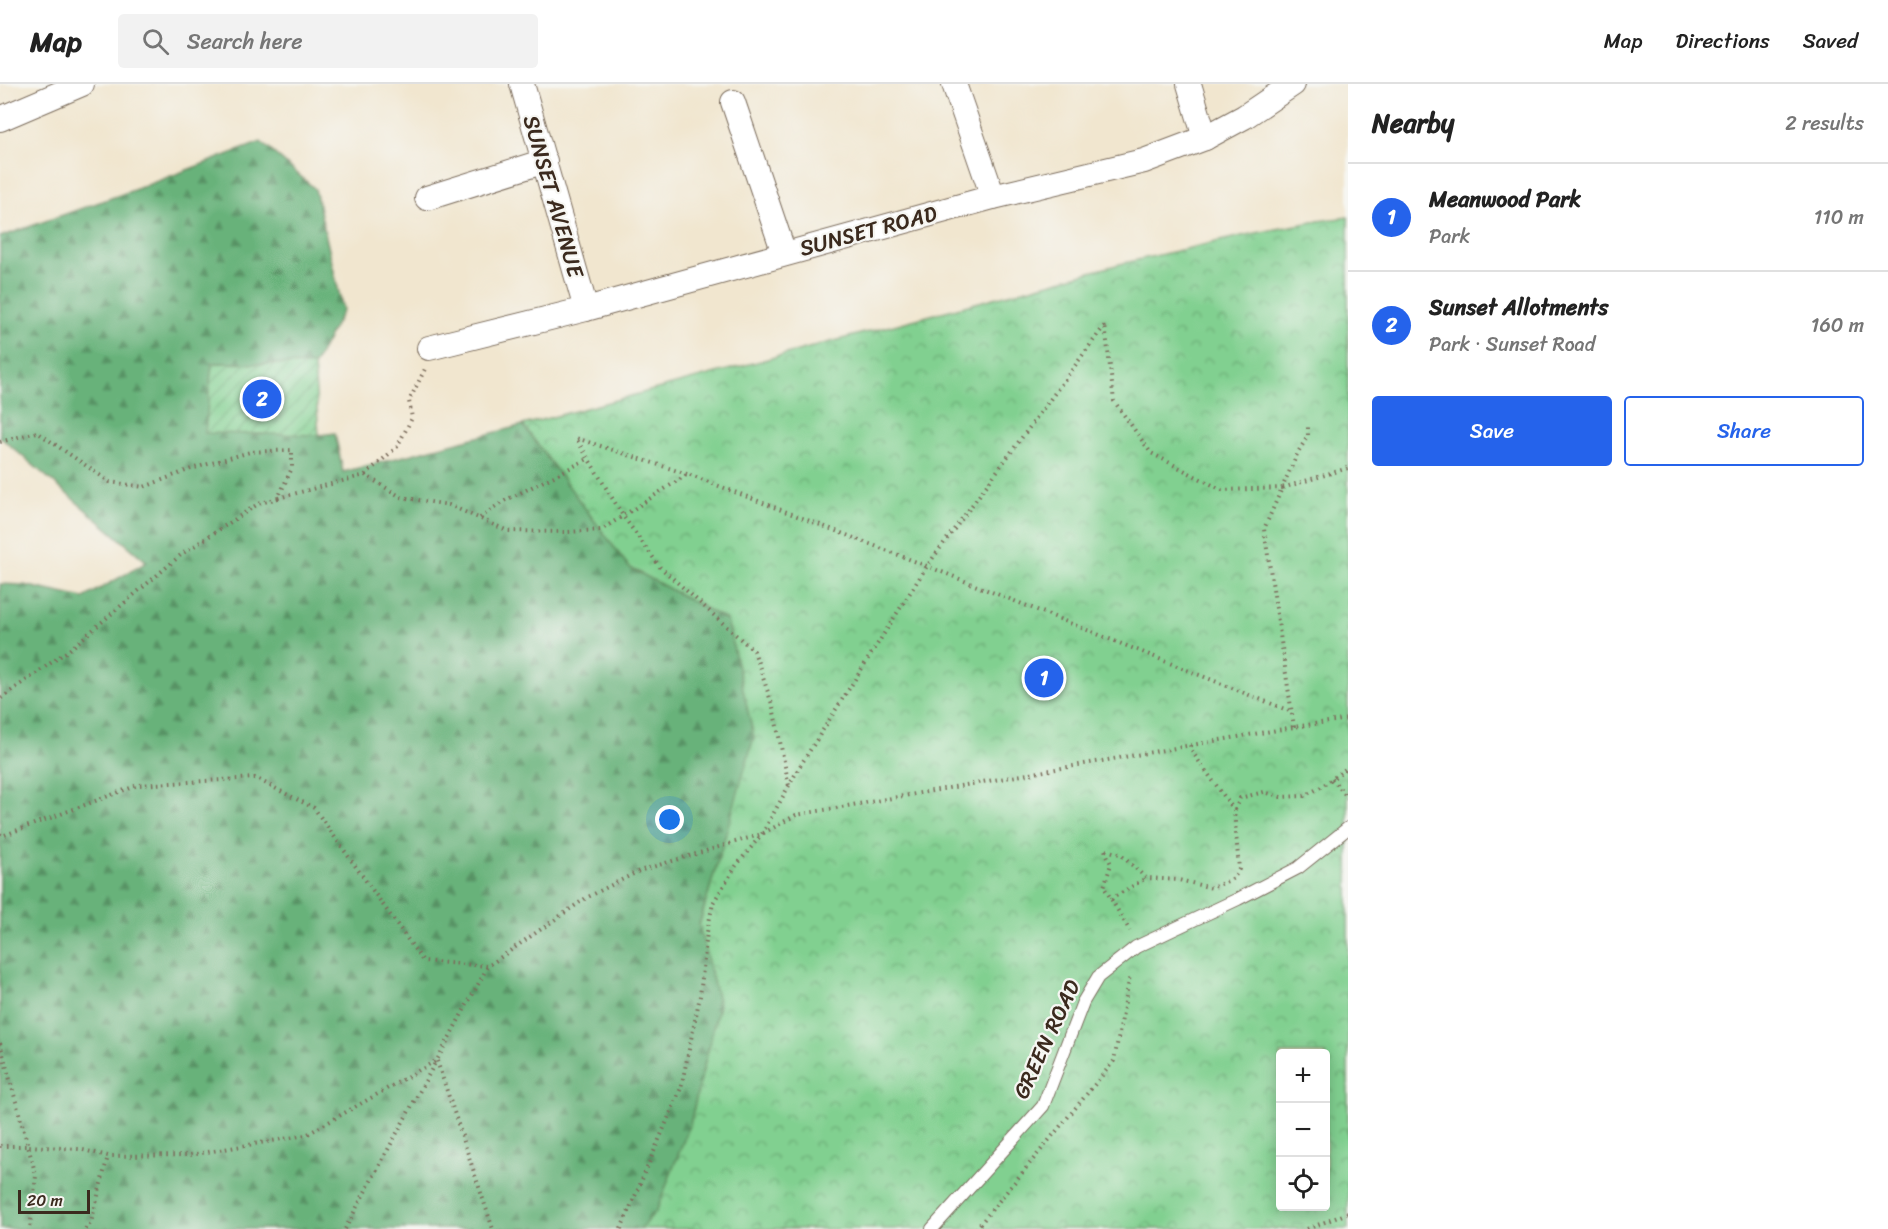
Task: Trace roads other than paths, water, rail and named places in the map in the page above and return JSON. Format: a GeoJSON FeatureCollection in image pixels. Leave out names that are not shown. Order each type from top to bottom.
{"type":"FeatureCollection","features":[{"type":"Feature","properties":{"kind":"street"},"geometry":{"type":"LineString","coordinates":[[0,119],[82,84]]}},
{"type":"Feature","properties":{"kind":"street","name":"SUNSET AVENUE"},"geometry":{"type":"LineString","coordinates":[[522,84],[586,309]]}},
{"type":"Feature","properties":{"kind":"street"},"geometry":{"type":"LineString","coordinates":[[954,84],[993,197]]}},
{"type":"Feature","properties":{"kind":"street"},"geometry":{"type":"LineString","coordinates":[[1189,84],[1205,138]]}},
{"type":"Feature","properties":{"kind":"street","name":"SUNSET ROAD"},"geometry":{"type":"LineString","coordinates":[[429,348],[586,309],[993,197],[1144,161],[1205,138],[1244,117],[1293,84]]}},
{"type":"Feature","properties":{"kind":"street"},"geometry":{"type":"LineString","coordinates":[[733,102],[784,253]]}},
{"type":"Feature","properties":{"kind":"street"},"geometry":{"type":"LineString","coordinates":[[427,198],[545,161]]}},
{"type":"Feature","properties":{"kind":"lane","name":"GREEN ROAD"},"geometry":{"type":"LineString","coordinates":[[932,1229],[1042,1106],[1083,1002],[1098,977],[1136,947],[1298,868],[1348,828]]}},
{"type":"Feature","properties":{"kind":"place","name":"Sunset Allotments"},"geometry":{"type":"Point","coordinates":[262,399]}},
{"type":"Feature","properties":{"kind":"place","name":"Meanwood Park"},"geometry":{"type":"Point","coordinates":[1044,678]}}]}
